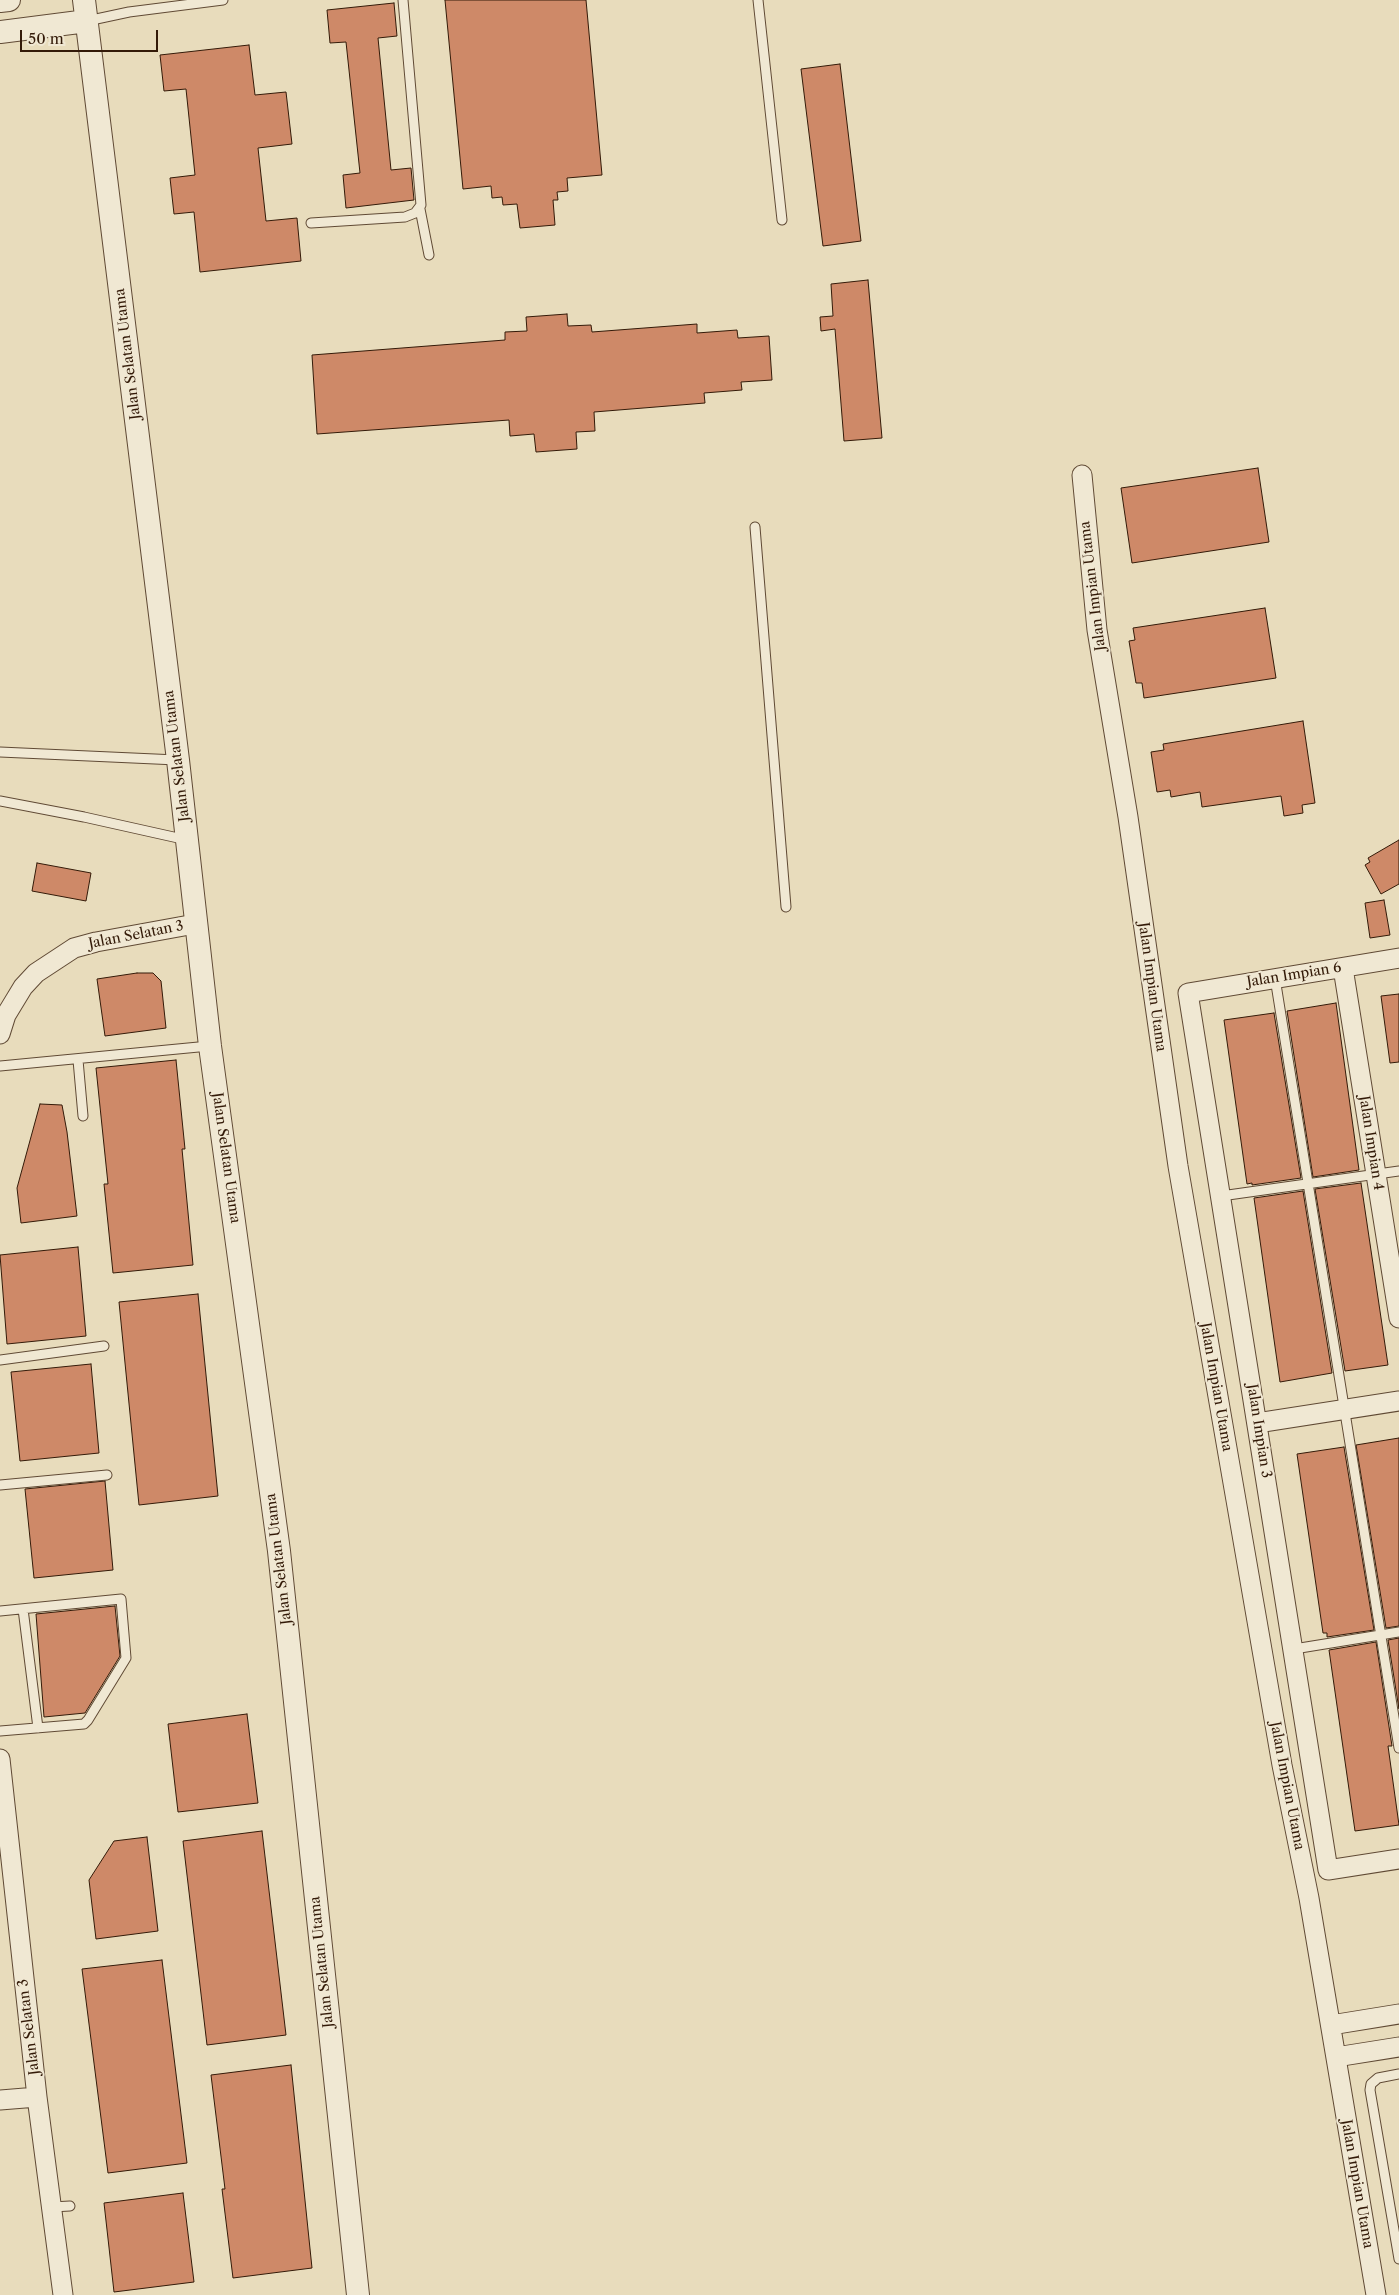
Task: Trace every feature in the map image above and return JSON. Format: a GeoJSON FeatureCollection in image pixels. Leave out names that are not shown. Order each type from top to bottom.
{"type":"FeatureCollection","features":[{"type":"Feature","properties":{"kind":"street"},"geometry":{"type":"LineString","coordinates":[[0,1],[9,0]]}},
{"type":"Feature","properties":{"kind":"street"},"geometry":{"type":"LineString","coordinates":[[0,32],[86,10]]}},
{"type":"Feature","properties":{"kind":"street","name":"Jalan Selatan Utama"},"geometry":{"type":"LineString","coordinates":[[86,10],[178,760],[210,1046],[279,1551],[358,2295]]}},
{"type":"Feature","properties":{"kind":"street","name":"Jalan Impian Utama"},"geometry":{"type":"LineString","coordinates":[[1082,475],[1095,622],[1128,817],[1178,1166],[1282,1765],[1309,1898],[1376,2295]]}},
{"type":"Feature","properties":{"kind":"street","name":"Jalan Selatan 3"},"geometry":{"type":"LineString","coordinates":[[0,1034],[6,1015],[23,987],[36,973],[74,948],[96,942],[195,924]]}},
{"type":"Feature","properties":{"kind":"street","name":"Jalan Impian 6"},"geometry":{"type":"LineString","coordinates":[[1188,992],[1399,958]]}},
{"type":"Feature","properties":{"kind":"street","name":"Jalan Impian 4"},"geometry":{"type":"LineString","coordinates":[[1343,968],[1399,1318]]}},
{"type":"Feature","properties":{"kind":"street","name":"Jalan Impian 3"},"geometry":{"type":"LineString","coordinates":[[1188,992],[1328,1870],[1399,1859]]}},
{"type":"Feature","properties":{"kind":"street"},"geometry":{"type":"LineString","coordinates":[[1258,1422],[1399,1401]]}},
{"type":"Feature","properties":{"kind":"street","name":"Jalan Selatan 3"},"geometry":{"type":"LineString","coordinates":[[0,1759],[5,1861],[37,2097],[61,2207],[63,2295]]}},
{"type":"Feature","properties":{"kind":"street"},"geometry":{"type":"LineString","coordinates":[[1331,2025],[1399,2014]]}},
{"type":"Feature","properties":{"kind":"street"},"geometry":{"type":"LineString","coordinates":[[1336,2057],[1399,2047]]}},
{"type":"Feature","properties":{"kind":"street"},"geometry":{"type":"LineString","coordinates":[[0,2100],[37,2097]]}},
{"type":"Feature","properties":{"kind":"lane"},"geometry":{"type":"LineString","coordinates":[[86,10],[129,12],[223,0]]}},
{"type":"Feature","properties":{"kind":"lane"},"geometry":{"type":"LineString","coordinates":[[403,0],[422,197],[420,209],[429,255]]}},
{"type":"Feature","properties":{"kind":"lane"},"geometry":{"type":"LineString","coordinates":[[758,0],[782,220]]}},
{"type":"Feature","properties":{"kind":"lane"},"geometry":{"type":"LineString","coordinates":[[311,223],[405,217],[420,209]]}},
{"type":"Feature","properties":{"kind":"lane"},"geometry":{"type":"LineString","coordinates":[[755,527],[786,906]]}},
{"type":"Feature","properties":{"kind":"lane"},"geometry":{"type":"LineString","coordinates":[[0,752],[178,760]]}},
{"type":"Feature","properties":{"kind":"lane"},"geometry":{"type":"LineString","coordinates":[[0,801],[84,816],[187,840]]}},
{"type":"Feature","properties":{"kind":"lane"},"geometry":{"type":"LineString","coordinates":[[1275,978],[1399,1748]]}},
{"type":"Feature","properties":{"kind":"lane"},"geometry":{"type":"LineString","coordinates":[[0,1066],[210,1046]]}},
{"type":"Feature","properties":{"kind":"lane"},"geometry":{"type":"LineString","coordinates":[[78,1060],[83,1116]]}},
{"type":"Feature","properties":{"kind":"lane"},"geometry":{"type":"LineString","coordinates":[[1221,1196],[1399,1171]]}},
{"type":"Feature","properties":{"kind":"lane"},"geometry":{"type":"LineString","coordinates":[[0,1360],[104,1346]]}},
{"type":"Feature","properties":{"kind":"lane"},"geometry":{"type":"LineString","coordinates":[[0,1486],[107,1475]]}},
{"type":"Feature","properties":{"kind":"lane"},"geometry":{"type":"LineString","coordinates":[[0,1611],[120,1599],[126,1658],[84,1724],[0,1731]]}},
{"type":"Feature","properties":{"kind":"lane"},"geometry":{"type":"LineString","coordinates":[[23,1609],[38,1728]]}},
{"type":"Feature","properties":{"kind":"lane"},"geometry":{"type":"LineString","coordinates":[[1294,1649],[1399,1632]]}},
{"type":"Feature","properties":{"kind":"lane"},"geometry":{"type":"LineString","coordinates":[[1399,2074],[1378,2078],[1371,2084],[1370,2090],[1399,2259]]}},
{"type":"Feature","properties":{"kind":"building"},"geometry":{"type":"Polygon","coordinates":[[[445,0],[586,0],[602,175],[567,178],[568,191],[557,192],[558,200],[553,200],[555,225],[520,228],[517,204],[503,205],[502,197],[492,198],[491,186],[463,189],[445,0]]]}},
{"type":"Feature","properties":{"kind":"building"},"geometry":{"type":"Polygon","coordinates":[[[394,3],[397,36],[378,38],[391,170],[411,168],[414,200],[346,208],[343,175],[360,173],[346,42],[330,43],[327,10],[394,3]]]}},
{"type":"Feature","properties":{"kind":"building"},"geometry":{"type":"Polygon","coordinates":[[[249,45],[255,95],[286,92],[292,144],[258,148],[266,221],[297,218],[301,261],[200,272],[194,212],[174,214],[170,178],[195,175],[186,89],[164,91],[160,55],[249,45]]]}},
{"type":"Feature","properties":{"kind":"building"},"geometry":{"type":"Polygon","coordinates":[[[840,64],[861,241],[823,246],[801,69],[840,64]]]}},
{"type":"Feature","properties":{"kind":"building"},"geometry":{"type":"Polygon","coordinates":[[[868,280],[882,438],[844,441],[835,329],[821,331],[820,317],[833,316],[831,284],[868,280]]]}},
{"type":"Feature","properties":{"kind":"building"},"geometry":{"type":"Polygon","coordinates":[[[567,314],[568,326],[591,325],[592,332],[697,324],[697,333],[737,330],[738,338],[769,336],[772,380],[741,382],[742,390],[704,393],[705,403],[594,412],[595,431],[576,432],[577,449],[536,452],[534,434],[510,436],[509,420],[317,434],[312,355],[505,340],[505,332],[527,331],[526,317],[567,314]]]}},
{"type":"Feature","properties":{"kind":"building"},"geometry":{"type":"Polygon","coordinates":[[[1258,468],[1269,542],[1132,563],[1121,488],[1258,468]]]}},
{"type":"Feature","properties":{"kind":"building"},"geometry":{"type":"Polygon","coordinates":[[[1265,608],[1276,678],[1144,698],[1142,683],[1136,683],[1129,641],[1135,640],[1133,628],[1265,608]]]}},
{"type":"Feature","properties":{"kind":"building"},"geometry":{"type":"Polygon","coordinates":[[[1303,721],[1315,803],[1302,805],[1303,813],[1284,816],[1281,796],[1202,807],[1200,792],[1171,797],[1170,790],[1157,792],[1151,752],[1164,750],[1163,744],[1303,721]]]}},
{"type":"Feature","properties":{"kind":"building"},"geometry":{"type":"Polygon","coordinates":[[[1399,840],[1399,884],[1381,894],[1365,865],[1370,862],[1368,858],[1399,840]]]}},
{"type":"Feature","properties":{"kind":"building"},"geometry":{"type":"Polygon","coordinates":[[[37,863],[91,873],[86,901],[32,891],[37,863]]]}},
{"type":"Feature","properties":{"kind":"building"},"geometry":{"type":"Polygon","coordinates":[[[1384,900],[1390,935],[1370,938],[1365,903],[1384,900]]]}},
{"type":"Feature","properties":{"kind":"building"},"geometry":{"type":"Polygon","coordinates":[[[137,973],[153,973],[161,981],[166,1028],[105,1036],[97,979],[137,973]]]}},
{"type":"Feature","properties":{"kind":"building"},"geometry":{"type":"Polygon","coordinates":[[[1399,994],[1399,1062],[1390,1063],[1381,996],[1399,994]]]}},
{"type":"Feature","properties":{"kind":"building"},"geometry":{"type":"Polygon","coordinates":[[[1336,1003],[1359,1170],[1313,1177],[1287,1011],[1336,1003]]]}},
{"type":"Feature","properties":{"kind":"building"},"geometry":{"type":"Polygon","coordinates":[[[1274,1013],[1301,1178],[1252,1185],[1252,1183],[1247,1184],[1224,1020],[1274,1013]]]}},
{"type":"Feature","properties":{"kind":"building"},"geometry":{"type":"Polygon","coordinates":[[[176,1060],[185,1149],[182,1149],[193,1265],[113,1273],[104,1184],[108,1184],[96,1068],[176,1060]]]}},
{"type":"Feature","properties":{"kind":"building"},"geometry":{"type":"Polygon","coordinates":[[[40,1104],[62,1105],[77,1216],[21,1223],[17,1188],[40,1104]]]}},
{"type":"Feature","properties":{"kind":"building"},"geometry":{"type":"Polygon","coordinates":[[[1361,1183],[1388,1365],[1345,1371],[1315,1189],[1361,1183]]]}},
{"type":"Feature","properties":{"kind":"building"},"geometry":{"type":"Polygon","coordinates":[[[1303,1191],[1332,1373],[1280,1382],[1254,1198],[1303,1191]]]}},
{"type":"Feature","properties":{"kind":"building"},"geometry":{"type":"Polygon","coordinates":[[[78,1247],[86,1336],[7,1344],[0,1255],[78,1247]]]}},
{"type":"Feature","properties":{"kind":"building"},"geometry":{"type":"Polygon","coordinates":[[[198,1294],[218,1496],[139,1505],[119,1302],[198,1294]]]}},
{"type":"Feature","properties":{"kind":"building"},"geometry":{"type":"Polygon","coordinates":[[[91,1364],[99,1453],[20,1461],[11,1372],[91,1364]]]}},
{"type":"Feature","properties":{"kind":"building"},"geometry":{"type":"Polygon","coordinates":[[[1399,1438],[1399,1626],[1386,1628],[1356,1445],[1399,1438]]]}},
{"type":"Feature","properties":{"kind":"building"},"geometry":{"type":"Polygon","coordinates":[[[1344,1447],[1374,1630],[1327,1637],[1327,1633],[1323,1633],[1297,1454],[1344,1447]]]}},
{"type":"Feature","properties":{"kind":"building"},"geometry":{"type":"Polygon","coordinates":[[[105,1481],[113,1570],[34,1578],[25,1489],[105,1481]]]}},
{"type":"Feature","properties":{"kind":"building"},"geometry":{"type":"Polygon","coordinates":[[[115,1606],[120,1656],[85,1713],[44,1717],[36,1614],[115,1606]]]}},
{"type":"Feature","properties":{"kind":"building"},"geometry":{"type":"Polygon","coordinates":[[[1399,1638],[1399,1709],[1388,1640],[1399,1638]]]}},
{"type":"Feature","properties":{"kind":"building"},"geometry":{"type":"Polygon","coordinates":[[[1376,1642],[1392,1746],[1388,1746],[1399,1825],[1355,1831],[1329,1650],[1376,1642]]]}},
{"type":"Feature","properties":{"kind":"building"},"geometry":{"type":"Polygon","coordinates":[[[247,1714],[258,1803],[178,1812],[168,1724],[247,1714]]]}},
{"type":"Feature","properties":{"kind":"building"},"geometry":{"type":"Polygon","coordinates":[[[262,1831],[286,2035],[207,2045],[183,1841],[262,1831]]]}},
{"type":"Feature","properties":{"kind":"building"},"geometry":{"type":"Polygon","coordinates":[[[147,1837],[158,1931],[96,1939],[89,1880],[114,1841],[147,1837]]]}},
{"type":"Feature","properties":{"kind":"building"},"geometry":{"type":"Polygon","coordinates":[[[162,1960],[187,2163],[108,2173],[82,1969],[162,1960]]]}},
{"type":"Feature","properties":{"kind":"building"},"geometry":{"type":"Polygon","coordinates":[[[291,2065],[312,2268],[233,2278],[222,2189],[225,2189],[211,2075],[291,2065]]]}},
{"type":"Feature","properties":{"kind":"building"},"geometry":{"type":"Polygon","coordinates":[[[183,2193],[194,2282],[114,2292],[104,2203],[183,2193]]]}}]}
